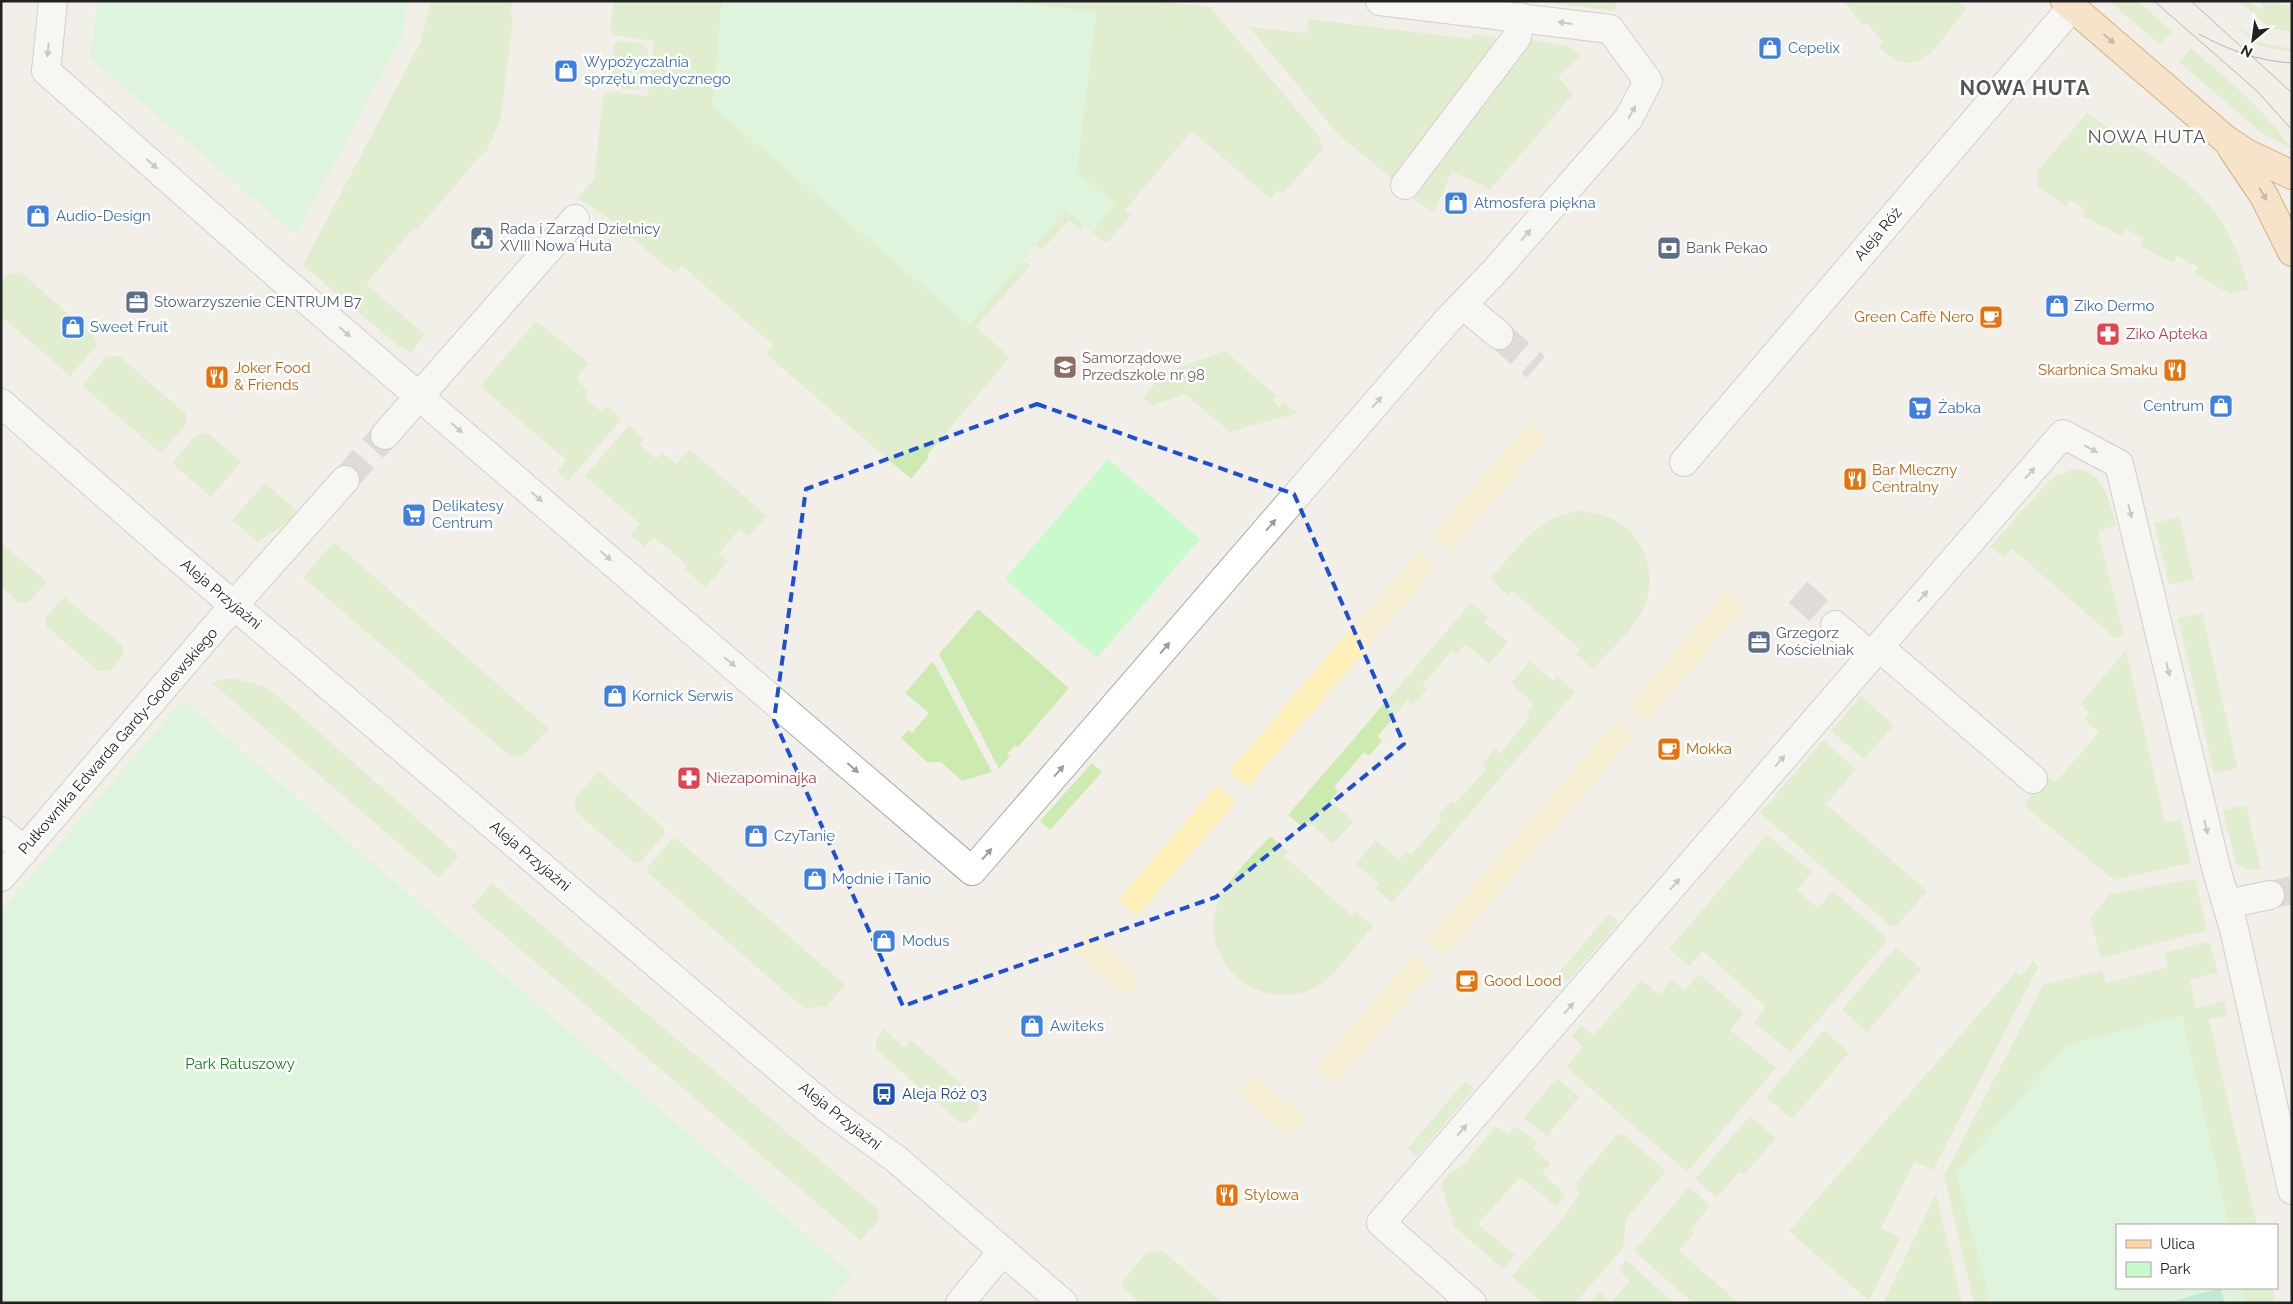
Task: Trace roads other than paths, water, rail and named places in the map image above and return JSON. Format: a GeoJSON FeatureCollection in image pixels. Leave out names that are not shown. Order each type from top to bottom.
{"type":"FeatureCollection","features":[{"type":"Feature","properties":{"kind":"main road"},"geometry":{"type":"LineString","coordinates":[[2068,4],[2212,128],[2246,153],[2292,174]]}},
{"type":"Feature","properties":{"kind":"main road"},"geometry":{"type":"LineString","coordinates":[[2212,128],[2231,148],[2251,175],[2276,217],[2292,252]]}},
{"type":"Feature","properties":{"kind":"street"},"geometry":{"type":"LineString","coordinates":[[53,1],[46,71],[972,871],[1442,326],[1463,306],[1629,118],[1648,81],[1610,29],[1380,1]]}},
{"type":"Feature","properties":{"kind":"street","name":"Aleja Róż"},"geometry":{"type":"LineString","coordinates":[[1684,462],[2068,4]]}},
{"type":"Feature","properties":{"kind":"street"},"geometry":{"type":"LineString","coordinates":[[1405,185],[1517,38],[1520,17]]}},
{"type":"Feature","properties":{"kind":"street"},"geometry":{"type":"LineString","coordinates":[[385,435],[575,219]]}},
{"type":"Feature","properties":{"kind":"street"},"geometry":{"type":"LineString","coordinates":[[1463,306],[1499,335]]}},
{"type":"Feature","properties":{"kind":"street","name":"Aleja Przyjaźni"},"geometry":{"type":"LineString","coordinates":[[1,403],[234,605],[772,1062],[830,1110],[896,1159],[1064,1303]]}},
{"type":"Feature","properties":{"kind":"street"},"geometry":{"type":"LineString","coordinates":[[1472,1303],[1381,1223],[2064,434],[2119,464],[2216,868],[2227,904],[2292,1190]]}},
{"type":"Feature","properties":{"kind":"street","name":"Pułkownika Edwarda Gardy-Godlewskiego"},"geometry":{"type":"LineString","coordinates":[[1,877],[234,605],[346,480]]}},
{"type":"Feature","properties":{"kind":"street"},"geometry":{"type":"LineString","coordinates":[[1835,625],[1875,652],[2033,779]]}},
{"type":"Feature","properties":{"kind":"street"},"geometry":{"type":"LineString","coordinates":[[1,831],[24,851]]}},
{"type":"Feature","properties":{"kind":"street"},"geometry":{"type":"LineString","coordinates":[[2227,904],[2270,895]]}},
{"type":"Feature","properties":{"kind":"street"},"geometry":{"type":"LineString","coordinates":[[960,1303],[1003,1251]]}},
{"type":"Feature","properties":{"kind":"tunnel"},"geometry":{"type":"LineString","coordinates":[[1499,335],[1536,367]]}},
{"type":"Feature","properties":{"kind":"tunnel"},"geometry":{"type":"LineString","coordinates":[[345,480],[385,435]]}},
{"type":"Feature","properties":{"kind":"tunnel"},"geometry":{"type":"LineString","coordinates":[[1798,592],[1835,625]]}},
{"type":"Feature","properties":{"kind":"tunnel"},"geometry":{"type":"LineString","coordinates":[[2270,895],[2292,890]]}},
{"type":"Feature","properties":{"kind":"tram line"},"geometry":{"type":"LineString","coordinates":[[2154,1],[2257,91],[2292,130]]}},
{"type":"Feature","properties":{"kind":"tram line"},"geometry":{"type":"LineString","coordinates":[[2191,1],[2292,93]]}},
{"type":"Feature","properties":{"kind":"tram line"},"geometry":{"type":"LineString","coordinates":[[2199,34],[2244,54],[2267,60],[2292,63]]}},
{"type":"Feature","properties":{"kind":"place","name":"Cepelix"},"geometry":{"type":"Point","coordinates":[1770,48]}},
{"type":"Feature","properties":{"kind":"place","name":"Wypożyczalnia sprzętu medycznego"},"geometry":{"type":"Point","coordinates":[566,71]}},
{"type":"Feature","properties":{"kind":"place","name":"Atmosfera piękna"},"geometry":{"type":"Point","coordinates":[1456,203]}},
{"type":"Feature","properties":{"kind":"place","name":"Audio-Design"},"geometry":{"type":"Point","coordinates":[38,216]}},
{"type":"Feature","properties":{"kind":"place","name":"Rada i Zarząd Dzielnicy XVIII Nowa Huta"},"geometry":{"type":"Point","coordinates":[482,238]}},
{"type":"Feature","properties":{"kind":"place","name":"Bank Pekao"},"geometry":{"type":"Point","coordinates":[1669,248]}},
{"type":"Feature","properties":{"kind":"place","name":"Stowarzyszenie CENTRUM B7"},"geometry":{"type":"Point","coordinates":[137,302]}},
{"type":"Feature","properties":{"kind":"place","name":"Ziko Dermo"},"geometry":{"type":"Point","coordinates":[2057,306]}},
{"type":"Feature","properties":{"kind":"place","name":"Green Caffè Nero"},"geometry":{"type":"Point","coordinates":[1991,317]}},
{"type":"Feature","properties":{"kind":"place","name":"Sweet Fruit"},"geometry":{"type":"Point","coordinates":[73,327]}},
{"type":"Feature","properties":{"kind":"place","name":"Ziko Apteka"},"geometry":{"type":"Point","coordinates":[2108,334]}},
{"type":"Feature","properties":{"kind":"place","name":"Samorządowe Przedszkole nr 98"},"geometry":{"type":"Point","coordinates":[1065,367]}},
{"type":"Feature","properties":{"kind":"place","name":"Skarbnica Smaku"},"geometry":{"type":"Point","coordinates":[2175,370]}},
{"type":"Feature","properties":{"kind":"place","name":"Joker Food & Friends"},"geometry":{"type":"Point","coordinates":[217,377]}},
{"type":"Feature","properties":{"kind":"place","name":"Centrum"},"geometry":{"type":"Point","coordinates":[2221,406]}},
{"type":"Feature","properties":{"kind":"place","name":"Żabka"},"geometry":{"type":"Point","coordinates":[1920,408]}},
{"type":"Feature","properties":{"kind":"place","name":"Bar Mleczny Centralny"},"geometry":{"type":"Point","coordinates":[1855,479]}},
{"type":"Feature","properties":{"kind":"place","name":"Delikatesy Centrum"},"geometry":{"type":"Point","coordinates":[414,515]}},
{"type":"Feature","properties":{"kind":"place","name":"Grzegorz Kościelniak"},"geometry":{"type":"Point","coordinates":[1759,642]}},
{"type":"Feature","properties":{"kind":"place","name":"Kornick Serwis"},"geometry":{"type":"Point","coordinates":[615,696]}},
{"type":"Feature","properties":{"kind":"place","name":"Mokka"},"geometry":{"type":"Point","coordinates":[1669,749]}},
{"type":"Feature","properties":{"kind":"place","name":"Niezapominajka"},"geometry":{"type":"Point","coordinates":[689,778]}},
{"type":"Feature","properties":{"kind":"place","name":"CzyTanie"},"geometry":{"type":"Point","coordinates":[756,836]}},
{"type":"Feature","properties":{"kind":"place","name":"Modnie i Tanio"},"geometry":{"type":"Point","coordinates":[815,879]}},
{"type":"Feature","properties":{"kind":"place","name":"Modus"},"geometry":{"type":"Point","coordinates":[884,941]}},
{"type":"Feature","properties":{"kind":"place","name":"Good Lood"},"geometry":{"type":"Point","coordinates":[1467,981]}},
{"type":"Feature","properties":{"kind":"place","name":"Awiteks"},"geometry":{"type":"Point","coordinates":[1032,1026]}},
{"type":"Feature","properties":{"kind":"place","name":"Aleja Róż 03"},"geometry":{"type":"Point","coordinates":[884,1094]}},
{"type":"Feature","properties":{"kind":"place","name":"Stylowa"},"geometry":{"type":"Point","coordinates":[1227,1195]}},
{"type":"Feature","properties":{"kind":"district","name":"NOWA HUTA"},"geometry":{"type":"Point","coordinates":[2025,88]}},
{"type":"Feature","properties":{"kind":"district","name":"NOWA HUTA"},"geometry":{"type":"Point","coordinates":[2147,137]}},
{"type":"Feature","properties":{"kind":"park label","name":"Park Ratuszowy"},"geometry":{"type":"Point","coordinates":[240,1064]}}]}
